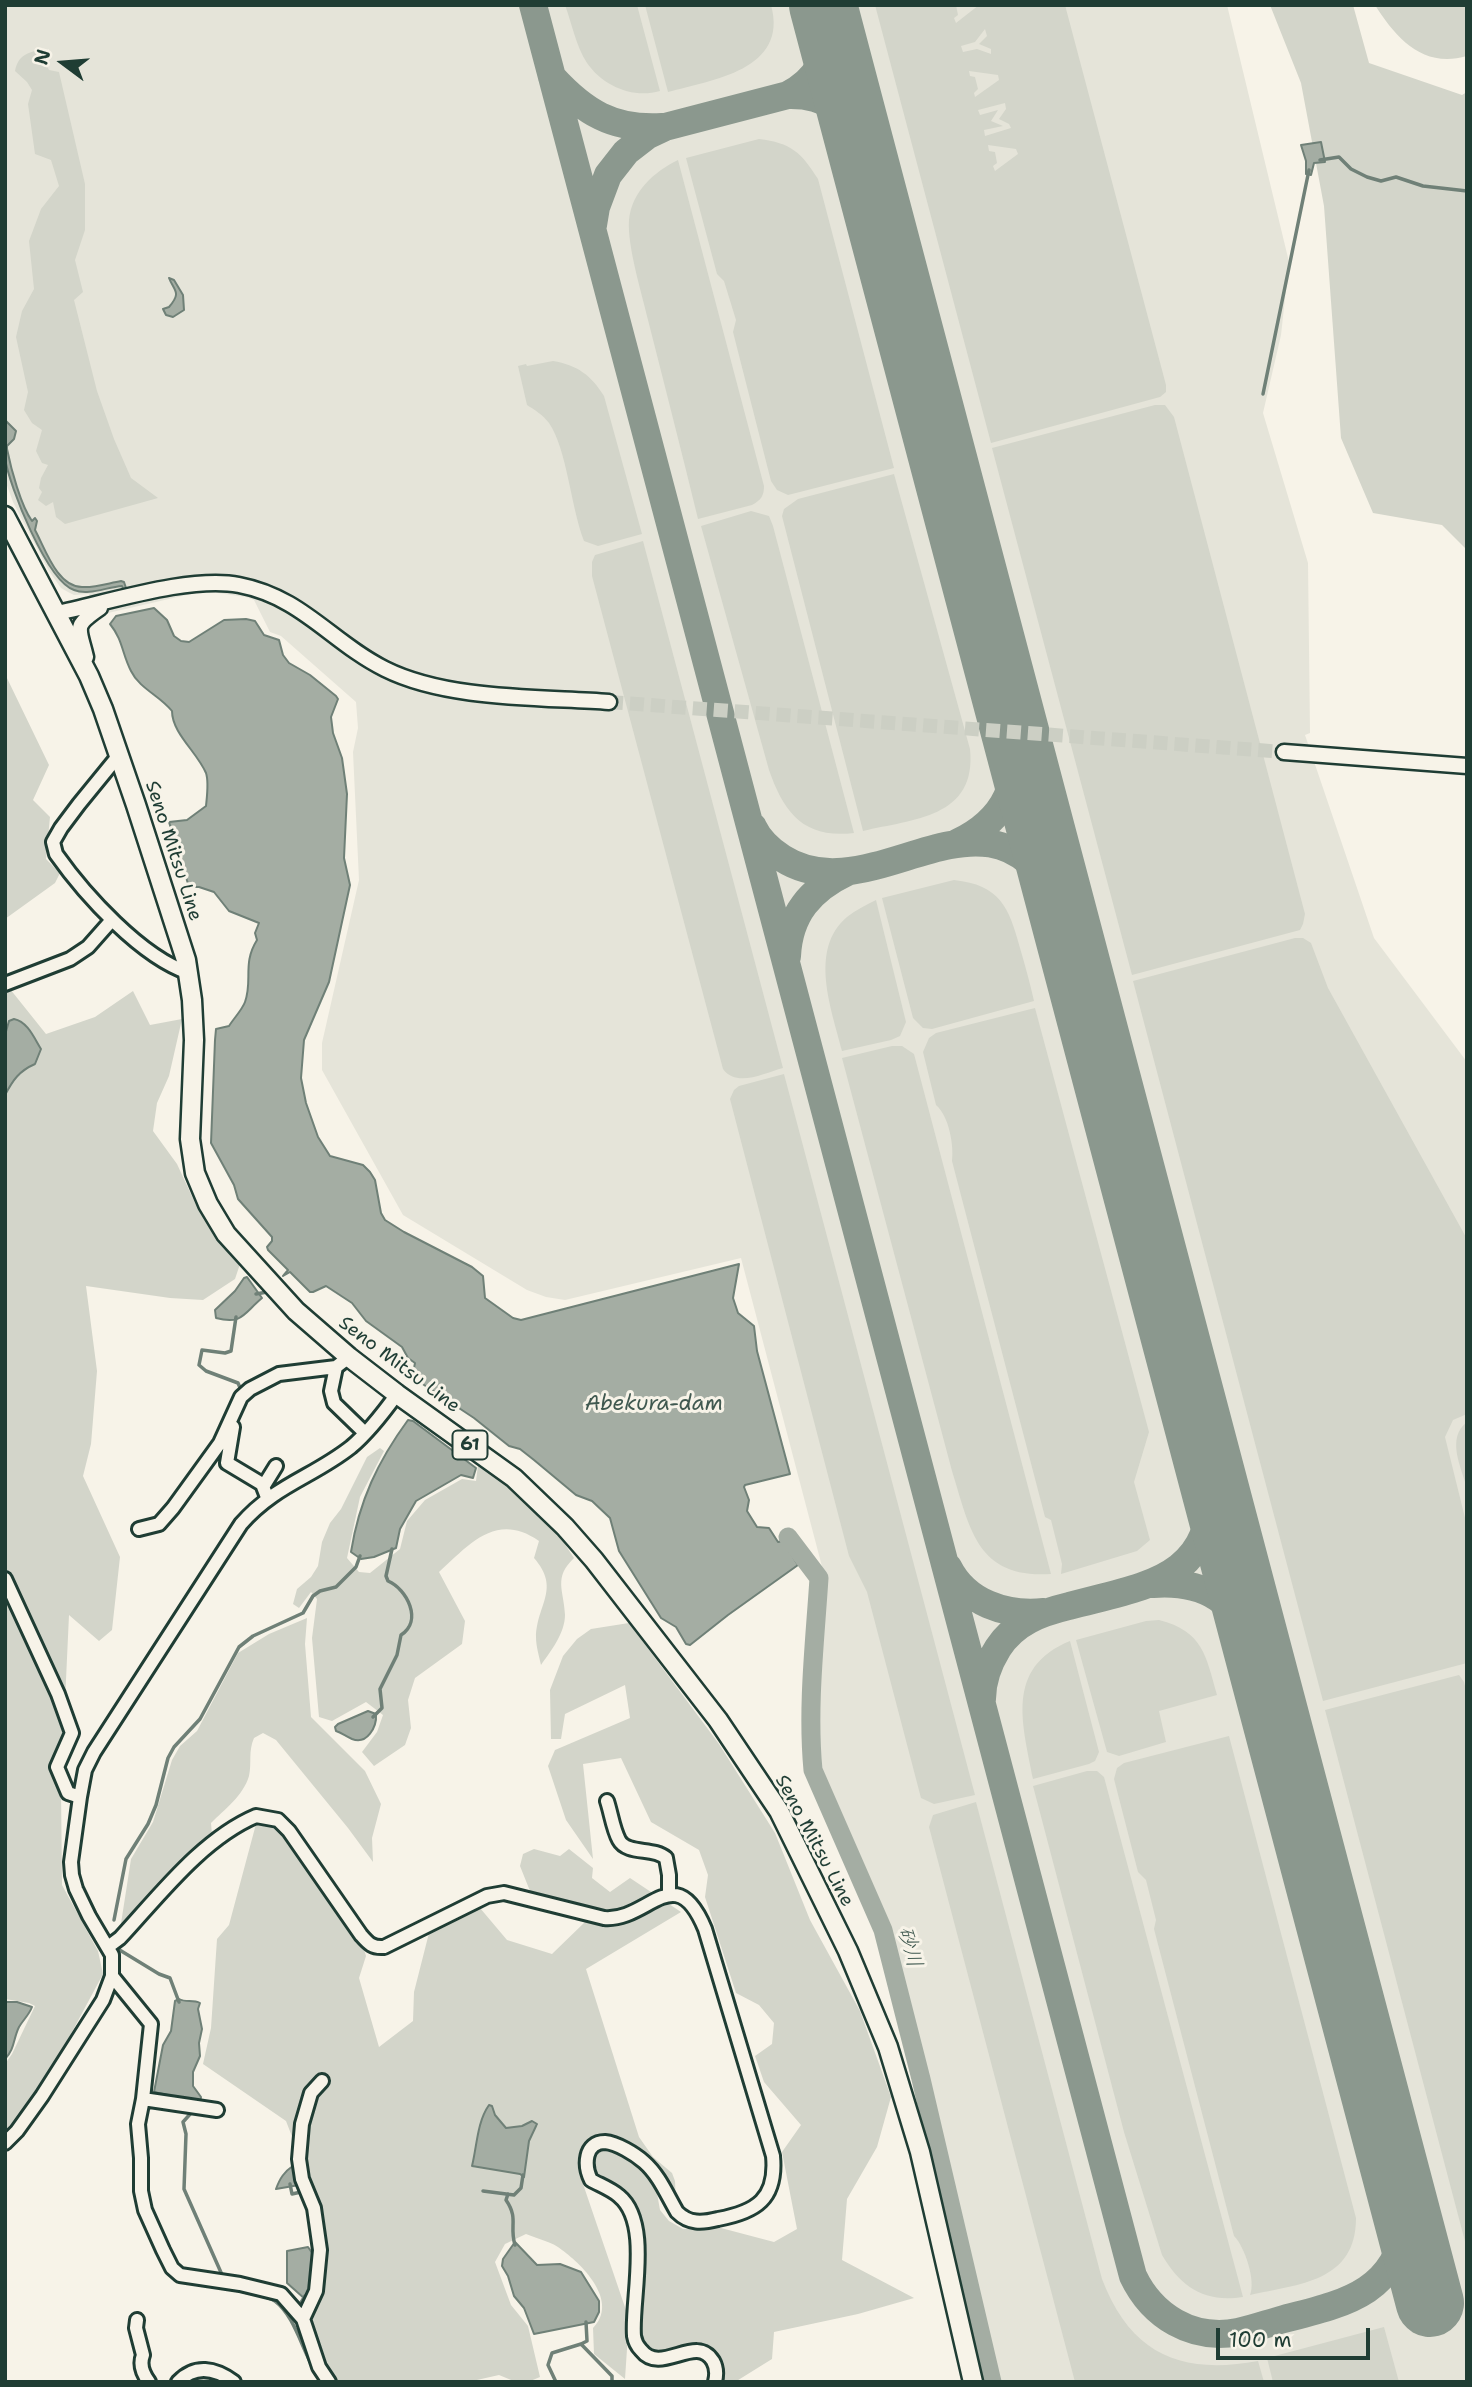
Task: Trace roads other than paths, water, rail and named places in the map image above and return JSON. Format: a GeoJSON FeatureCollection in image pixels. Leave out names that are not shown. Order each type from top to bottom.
{"type":"FeatureCollection","features":[{"type":"Feature","properties":{"kind":"main road","name":"Seno Mitsu Line"},"geometry":{"type":"LineString","coordinates":[[5,516],[89,677],[119,755],[189,973],[194,1040],[190,1139],[195,1173],[208,1204],[226,1234],[343,1362],[397,1394],[514,1478],[565,1527],[718,1720],[779,1811],[848,1951],[888,2048],[920,2152],[974,2382]]}},
{"type":"Feature","properties":{"kind":"street"},"geometry":{"type":"LineString","coordinates":[[57,613],[205,583],[239,584],[288,602],[367,658],[408,679],[456,691],[609,702]]}},
{"type":"Feature","properties":{"kind":"street"},"geometry":{"type":"LineString","coordinates":[[89,677],[85,652],[79,639],[80,624],[103,604]]}},
{"type":"Feature","properties":{"kind":"street"},"geometry":{"type":"LineString","coordinates":[[1284,752],[1467,766]]}},
{"type":"Feature","properties":{"kind":"street"},"geometry":{"type":"LineString","coordinates":[[119,755],[61,828],[53,842],[56,854],[111,921],[173,968],[189,973]]}},
{"type":"Feature","properties":{"kind":"street"},"geometry":{"type":"LineString","coordinates":[[5,984],[70,958],[88,947],[111,921]]}},
{"type":"Feature","properties":{"kind":"street"},"geometry":{"type":"LineString","coordinates":[[139,1528],[159,1524],[173,1508],[220,1443],[241,1398],[250,1389],[279,1374],[343,1362]]}},
{"type":"Feature","properties":{"kind":"street"},"geometry":{"type":"LineString","coordinates":[[343,1362],[331,1391],[334,1403],[366,1433]]}},
{"type":"Feature","properties":{"kind":"street"},"geometry":{"type":"LineString","coordinates":[[265,1492],[351,1447],[366,1433],[397,1394]]}},
{"type":"Feature","properties":{"kind":"street"},"geometry":{"type":"LineString","coordinates":[[234,1415],[227,1463],[265,1492]]}},
{"type":"Feature","properties":{"kind":"street"},"geometry":{"type":"LineString","coordinates":[[5,2143],[42,2096],[103,2000],[112,1976],[112,1955],[89,1916],[72,1875],[71,1862],[85,1770],[241,1524],[265,1492],[276,1466]]}},
{"type":"Feature","properties":{"kind":"street"},"geometry":{"type":"LineString","coordinates":[[5,1579],[72,1732],[57,1767],[68,1793],[80,1797]]}},
{"type":"Feature","properties":{"kind":"street"},"geometry":{"type":"LineString","coordinates":[[607,1801],[620,1842],[628,1847],[660,1853],[666,1858],[669,1895]]}},
{"type":"Feature","properties":{"kind":"street"},"geometry":{"type":"LineString","coordinates":[[108,1947],[120,1938],[194,1860],[238,1825],[256,1816],[278,1820],[289,1831],[360,1935],[371,1946],[384,1947],[487,1896],[504,1893],[604,1918],[618,1919],[653,1900],[669,1895],[691,1903],[698,1911],[705,1929],[773,2156],[772,2181],[760,2203],[752,2209],[743,2214],[702,2223],[682,2218],[651,2168],[616,2145],[606,2142],[597,2144],[590,2150],[585,2164],[591,2180],[625,2202],[633,2222],[639,2277],[634,2334],[639,2348],[644,2354],[658,2360],[701,2351],[708,2355],[717,2369],[716,2382]]}},
{"type":"Feature","properties":{"kind":"street"},"geometry":{"type":"LineString","coordinates":[[112,1976],[151,2024],[138,2124],[142,2158],[141,2191],[149,2220],[176,2273],[281,2294],[303,2319],[319,2367],[329,2382]]}},
{"type":"Feature","properties":{"kind":"street"},"geometry":{"type":"LineString","coordinates":[[303,2319],[316,2291],[320,2250],[314,2208],[302,2179],[299,2159],[302,2124],[308,2103],[322,2081]]}},
{"type":"Feature","properties":{"kind":"street"},"geometry":{"type":"LineString","coordinates":[[143,2099],[217,2110]]}},
{"type":"Feature","properties":{"kind":"street"},"geometry":{"type":"LineString","coordinates":[[137,2320],[136,2328],[144,2355],[141,2361],[144,2375],[149,2382]]}},
{"type":"Feature","properties":{"kind":"street"},"geometry":{"type":"LineString","coordinates":[[178,2381],[199,2368],[214,2371],[234,2382]]}},
{"type":"Feature","properties":{"kind":"water"},"geometry":{"type":"Polygon","coordinates":[[[1321,142],[1325,162],[1314,163],[1311,175],[1306,174],[1306,161],[1301,145],[1321,142]]]}},
{"type":"Feature","properties":{"kind":"water"},"geometry":{"type":"Polygon","coordinates":[[[169,278],[174,280],[183,295],[184,310],[173,317],[166,315],[163,309],[169,307],[176,295],[169,278]]]}},
{"type":"Feature","properties":{"kind":"water"},"geometry":{"type":"Polygon","coordinates":[[[5,420],[16,431],[7,449],[20,497],[32,521],[35,518],[37,521],[35,530],[59,574],[73,585],[82,587],[121,581],[127,591],[124,591],[122,586],[79,592],[63,583],[52,570],[21,510],[8,471],[5,458],[5,420]]]}},
{"type":"Feature","properties":{"kind":"water","name":"Abekura-dam"},"geometry":{"type":"Polygon","coordinates":[[[154,608],[167,620],[174,636],[181,641],[189,642],[224,620],[255,621],[264,635],[279,640],[283,655],[289,663],[310,675],[338,699],[331,717],[333,733],[342,758],[347,794],[344,858],[350,885],[329,982],[304,1040],[301,1078],[306,1103],[318,1137],[330,1156],[363,1165],[370,1172],[375,1180],[381,1213],[385,1220],[472,1267],[483,1276],[485,1298],[513,1318],[521,1320],[739,1264],[733,1298],[738,1313],[754,1326],[757,1351],[790,1474],[745,1485],[749,1500],[747,1511],[757,1527],[769,1528],[778,1542],[783,1541],[798,1565],[690,1645],[686,1644],[676,1627],[661,1618],[619,1551],[610,1518],[592,1501],[576,1495],[520,1449],[509,1446],[474,1418],[412,1377],[409,1374],[415,1363],[408,1358],[402,1347],[366,1321],[352,1303],[326,1286],[310,1292],[290,1272],[283,1276],[288,1270],[267,1247],[272,1237],[238,1199],[234,1185],[211,1143],[215,1040],[216,1029],[229,1026],[245,1002],[250,957],[257,940],[255,933],[259,923],[229,911],[214,892],[189,887],[169,822],[187,820],[206,806],[206,773],[180,735],[172,711],[135,677],[118,636],[110,624],[116,616],[154,608]]]}},
{"type":"Feature","properties":{"kind":"water"},"geometry":{"type":"Polygon","coordinates":[[[14,1019],[27,1027],[41,1049],[35,1064],[17,1076],[5,1095],[5,1035],[9,1021],[14,1019]]]}},
{"type":"Feature","properties":{"kind":"water"},"geometry":{"type":"Polygon","coordinates":[[[247,1277],[262,1298],[242,1317],[231,1320],[216,1318],[215,1310],[247,1277]]]}},
{"type":"Feature","properties":{"kind":"water"},"geometry":{"type":"Polygon","coordinates":[[[408,1420],[476,1468],[473,1478],[461,1475],[416,1501],[400,1529],[396,1548],[361,1559],[351,1552],[359,1516],[379,1466],[408,1420]]]}},
{"type":"Feature","properties":{"kind":"water"},"geometry":{"type":"Polygon","coordinates":[[[368,1711],[376,1714],[376,1719],[373,1729],[366,1737],[352,1739],[336,1731],[338,1724],[368,1711]]]}},
{"type":"Feature","properties":{"kind":"water"},"geometry":{"type":"Polygon","coordinates":[[[179,1999],[200,2003],[200,2056],[193,2072],[193,2086],[201,2097],[200,2102],[154,2092],[163,2045],[171,2031],[175,2001],[179,1999]]]}},
{"type":"Feature","properties":{"kind":"water"},"geometry":{"type":"Polygon","coordinates":[[[5,2002],[17,2002],[32,2007],[19,2027],[5,2059],[5,2002]]]}},
{"type":"Feature","properties":{"kind":"water"},"geometry":{"type":"Polygon","coordinates":[[[489,2105],[506,2128],[522,2126],[532,2121],[537,2124],[529,2141],[524,2177],[520,2174],[472,2166],[480,2126],[489,2105]]]}},
{"type":"Feature","properties":{"kind":"water"},"geometry":{"type":"Polygon","coordinates":[[[294,2165],[299,2185],[276,2189],[283,2176],[294,2165]]]}},
{"type":"Feature","properties":{"kind":"water"},"geometry":{"type":"Polygon","coordinates":[[[515,2242],[537,2265],[560,2264],[581,2272],[599,2301],[599,2312],[594,2322],[534,2334],[502,2266],[503,2259],[515,2242]]]}},
{"type":"Feature","properties":{"kind":"water"},"geometry":{"type":"Polygon","coordinates":[[[308,2247],[315,2257],[312,2287],[305,2299],[287,2283],[287,2251],[308,2247]]]}},
{"type":"Feature","properties":{"kind":"waterway"},"geometry":{"type":"LineString","coordinates":[[1320,160],[1339,157],[1351,169],[1381,181],[1396,177],[1423,186],[1467,191]]}},
{"type":"Feature","properties":{"kind":"waterway"},"geometry":{"type":"LineString","coordinates":[[1263,394],[1309,170]]}},
{"type":"Feature","properties":{"kind":"waterway"},"geometry":{"type":"LineString","coordinates":[[256,1294],[267,1292]]}},
{"type":"Feature","properties":{"kind":"waterway"},"geometry":{"type":"LineString","coordinates":[[236,1317],[231,1351],[225,1353],[202,1350],[199,1365],[206,1371],[238,1383],[241,1390]]}},
{"type":"Feature","properties":{"kind":"waterway","name":"砂川"},"geometry":{"type":"LineString","coordinates":[[788,1537],[819,1578],[811,1698],[813,1770],[883,1930],[992,2382]]}},
{"type":"Feature","properties":{"kind":"waterway"},"geometry":{"type":"LineString","coordinates":[[373,1717],[382,1708],[380,1689],[397,1655],[401,1635],[408,1629],[412,1614],[406,1598],[386,1576],[392,1549]]}},
{"type":"Feature","properties":{"kind":"waterway"},"geometry":{"type":"LineString","coordinates":[[114,1920],[126,1859],[148,1824],[156,1805],[168,1758],[174,1747],[200,1719],[239,1647],[253,1636],[303,1613],[313,1596],[320,1591],[336,1587],[356,1567],[360,1556]]}},
{"type":"Feature","properties":{"kind":"waterway"},"geometry":{"type":"LineString","coordinates":[[118,1949],[170,1978],[179,2002]]}},
{"type":"Feature","properties":{"kind":"waterway"},"geometry":{"type":"LineString","coordinates":[[192,2112],[183,2122],[186,2134],[184,2189],[223,2277]]}},
{"type":"Feature","properties":{"kind":"waterway"},"geometry":{"type":"LineString","coordinates":[[483,2191],[514,2195],[521,2188],[523,2175]]}},
{"type":"Feature","properties":{"kind":"waterway"},"geometry":{"type":"LineString","coordinates":[[290,2184],[292,2194],[301,2192],[302,2195]]}},
{"type":"Feature","properties":{"kind":"waterway"},"geometry":{"type":"LineString","coordinates":[[508,2194],[506,2200],[512,2212],[515,2245]]}},
{"type":"Feature","properties":{"kind":"waterway"},"geometry":{"type":"LineString","coordinates":[[232,2288],[271,2299],[282,2307],[293,2323],[314,2369]]}},
{"type":"Feature","properties":{"kind":"waterway"},"geometry":{"type":"LineString","coordinates":[[299,2306],[305,2296]]}},
{"type":"Feature","properties":{"kind":"waterway"},"geometry":{"type":"LineString","coordinates":[[556,2382],[548,2365],[552,2353],[587,2341],[586,2322]]}},
{"type":"Feature","properties":{"kind":"waterway"},"geometry":{"type":"LineString","coordinates":[[581,2344],[612,2376],[612,2382]]}},
{"type":"Feature","properties":{"kind":"tunnel"},"geometry":{"type":"LineString","coordinates":[[609,702],[1284,752]]}}]}
